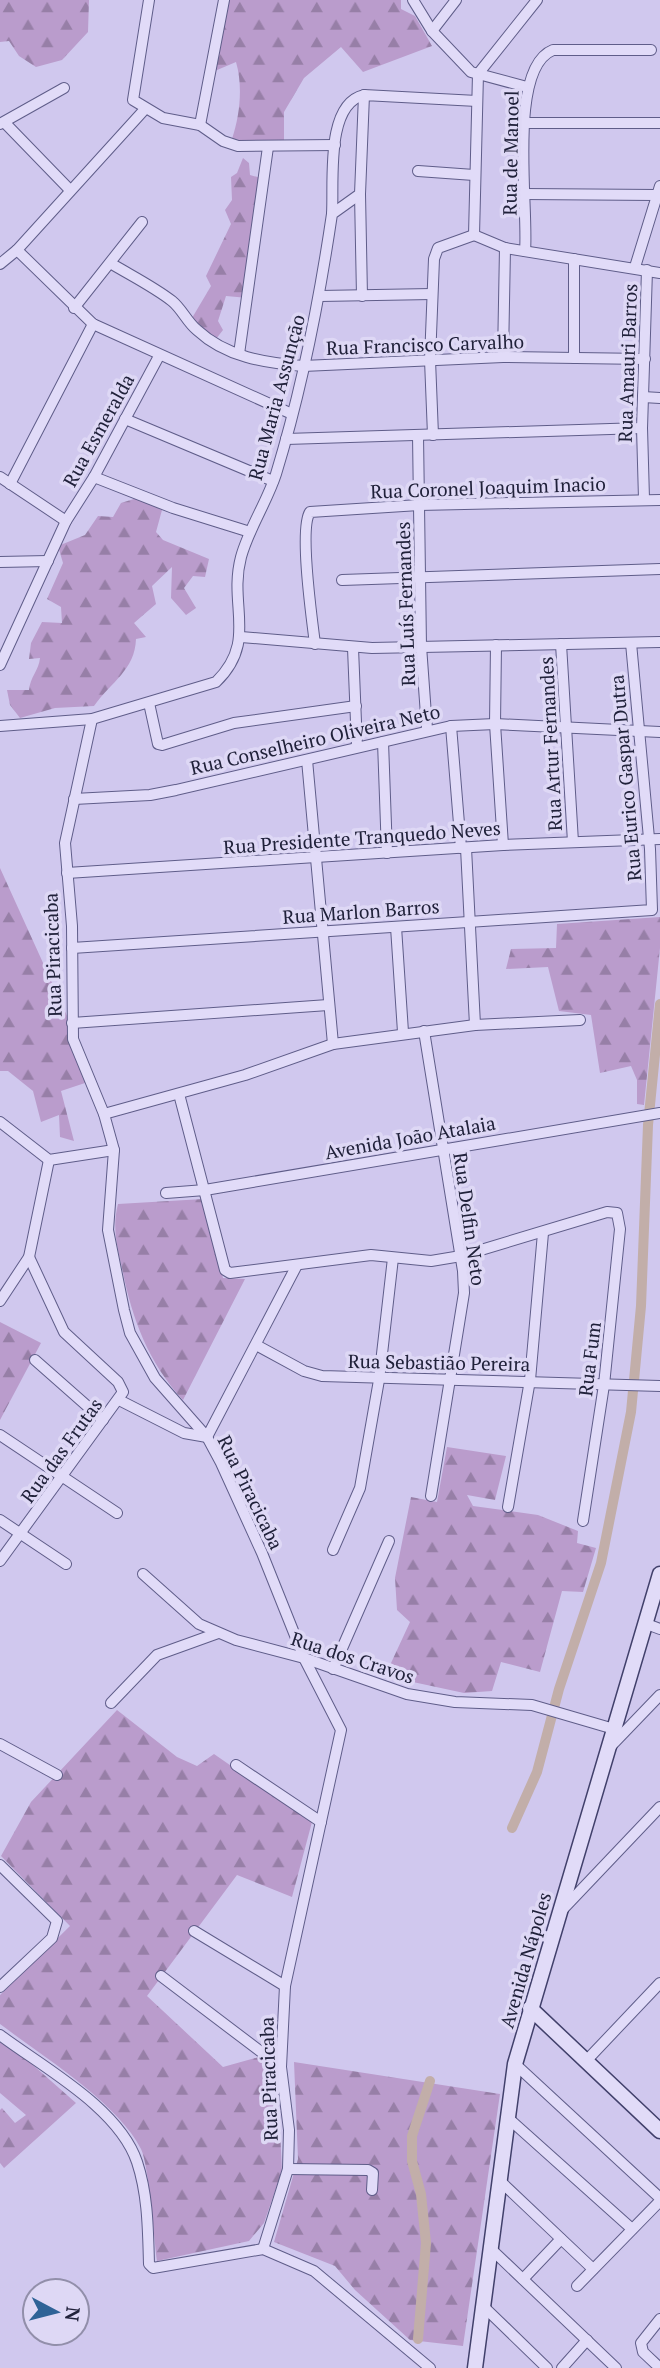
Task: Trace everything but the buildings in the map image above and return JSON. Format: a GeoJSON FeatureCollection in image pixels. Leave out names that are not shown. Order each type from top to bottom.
{"type":"FeatureCollection","features":[{"type":"Feature","properties":{"kind":"main road","name":"Avenida Nápoles"},"geometry":{"type":"LineString","coordinates":[[475,2368],[515,2064],[660,1574]]}},
{"type":"Feature","properties":{"kind":"main road"},"geometry":{"type":"LineString","coordinates":[[530,2008],[659,2127]]}},
{"type":"Feature","properties":{"kind":"street"},"geometry":{"type":"LineString","coordinates":[[149,0],[132,96],[145,109],[163,118],[200,125],[223,141],[238,146],[335,145]]}},
{"type":"Feature","properties":{"kind":"street"},"geometry":{"type":"LineString","coordinates":[[200,125],[224,0]]}},
{"type":"Feature","properties":{"kind":"street"},"geometry":{"type":"LineString","coordinates":[[413,0],[432,31],[464,67],[478,74],[527,87]]}},
{"type":"Feature","properties":{"kind":"street"},"geometry":{"type":"LineString","coordinates":[[432,31],[456,0]]}},
{"type":"Feature","properties":{"kind":"street"},"geometry":{"type":"LineString","coordinates":[[474,235],[478,74],[537,0]]}},
{"type":"Feature","properties":{"kind":"street","name":"Rua de Manoel"},"geometry":{"type":"LineString","coordinates":[[525,251],[524,123],[527,87],[542,58],[553,50],[651,50]]}},
{"type":"Feature","properties":{"kind":"street"},"geometry":{"type":"LineString","coordinates":[[64,88],[3,123],[69,189]]}},
{"type":"Feature","properties":{"kind":"street"},"geometry":{"type":"LineString","coordinates":[[362,296],[360,194],[364,95],[477,101]]}},
{"type":"Feature","properties":{"kind":"street","name":"Rua Maria Assunção"},"geometry":{"type":"LineString","coordinates":[[0,726],[92,719],[216,682],[230,668],[241,638],[238,592],[241,559],[250,531],[273,481],[286,439],[320,296],[332,214],[337,125],[342,111],[354,97],[364,95]]}},
{"type":"Feature","properties":{"kind":"street"},"geometry":{"type":"LineString","coordinates":[[0,264],[17,250],[69,189],[145,109]]}},
{"type":"Feature","properties":{"kind":"street"},"geometry":{"type":"LineString","coordinates":[[524,123],[660,123]]}},
{"type":"Feature","properties":{"kind":"street"},"geometry":{"type":"LineString","coordinates":[[239,354],[268,147]]}},
{"type":"Feature","properties":{"kind":"street"},"geometry":{"type":"LineString","coordinates":[[418,171],[474,175]]}},
{"type":"Feature","properties":{"kind":"street"},"geometry":{"type":"LineString","coordinates":[[524,194],[658,191]]}},
{"type":"Feature","properties":{"kind":"street","name":"Rua Amauri Barros"},"geometry":{"type":"LineString","coordinates":[[635,267],[658,191]]}},
{"type":"Feature","properties":{"kind":"street"},"geometry":{"type":"LineString","coordinates":[[332,214],[360,194]]}},
{"type":"Feature","properties":{"kind":"street"},"geometry":{"type":"LineString","coordinates":[[74,308],[112,264],[142,222]]}},
{"type":"Feature","properties":{"kind":"street"},"geometry":{"type":"LineString","coordinates":[[433,435],[430,360],[434,259],[438,248],[474,235],[505,248],[660,273]]}},
{"type":"Feature","properties":{"kind":"street"},"geometry":{"type":"LineString","coordinates":[[503,357],[505,248]]}},
{"type":"Feature","properties":{"kind":"street"},"geometry":{"type":"LineString","coordinates":[[17,250],[93,324],[292,414]]}},
{"type":"Feature","properties":{"kind":"street"},"geometry":{"type":"LineString","coordinates":[[574,259],[574,358]]}},
{"type":"Feature","properties":{"kind":"street","name":"Rua Francisco Carvalho"},"geometry":{"type":"LineString","coordinates":[[112,264],[171,300],[195,329],[209,339],[239,354],[270,364],[303,366],[503,357],[645,359]]}},
{"type":"Feature","properties":{"kind":"street","name":"Rua Amauri Barros"},"geometry":{"type":"LineString","coordinates":[[644,499],[642,428],[647,270]]}},
{"type":"Feature","properties":{"kind":"street"},"geometry":{"type":"LineString","coordinates":[[320,296],[432,295]]}},
{"type":"Feature","properties":{"kind":"street"},"geometry":{"type":"LineString","coordinates":[[10,484],[93,324]]}},
{"type":"Feature","properties":{"kind":"street","name":"Rua Esmeralda"},"geometry":{"type":"LineString","coordinates":[[0,665],[66,520],[94,477],[159,356]]}},
{"type":"Feature","properties":{"kind":"street"},"geometry":{"type":"LineString","coordinates":[[643,397],[660,398]]}},
{"type":"Feature","properties":{"kind":"street"},"geometry":{"type":"LineString","coordinates":[[125,419],[273,481]]}},
{"type":"Feature","properties":{"kind":"street"},"geometry":{"type":"LineString","coordinates":[[286,439],[642,428]]}},
{"type":"Feature","properties":{"kind":"street","name":"Rua Luís Fernandes"},"geometry":{"type":"LineString","coordinates":[[418,435],[421,646],[427,729]]}},
{"type":"Feature","properties":{"kind":"street"},"geometry":{"type":"LineString","coordinates":[[0,477],[66,520]]}},
{"type":"Feature","properties":{"kind":"street"},"geometry":{"type":"LineString","coordinates":[[94,477],[173,508],[250,531]]}},
{"type":"Feature","properties":{"kind":"street","name":"Rua Coronel Joaquim Inacio"},"geometry":{"type":"LineString","coordinates":[[315,644],[306,519],[310,512],[419,505],[660,500]]}},
{"type":"Feature","properties":{"kind":"street"},"geometry":{"type":"LineString","coordinates":[[0,562],[48,561]]}},
{"type":"Feature","properties":{"kind":"street"},"geometry":{"type":"LineString","coordinates":[[342,580],[660,569]]}},
{"type":"Feature","properties":{"kind":"street"},"geometry":{"type":"LineString","coordinates":[[0,632],[14,632]]}},
{"type":"Feature","properties":{"kind":"street"},"geometry":{"type":"LineString","coordinates":[[241,638],[353,648],[660,642]]}},
{"type":"Feature","properties":{"kind":"street","name":"Rua Eurico Gaspar Dutra"},"geometry":{"type":"LineString","coordinates":[[631,643],[639,731],[654,838],[652,910]]}},
{"type":"Feature","properties":{"kind":"street","name":"Rua Artur Fernandes"},"geometry":{"type":"LineString","coordinates":[[561,644],[573,842]]}},
{"type":"Feature","properties":{"kind":"street"},"geometry":{"type":"LineString","coordinates":[[496,645],[495,724],[503,845]]}},
{"type":"Feature","properties":{"kind":"street"},"geometry":{"type":"LineString","coordinates":[[353,648],[357,747]]}},
{"type":"Feature","properties":{"kind":"street"},"geometry":{"type":"LineString","coordinates":[[149,703],[158,744],[162,745],[234,723],[356,706]]}},
{"type":"Feature","properties":{"kind":"street","name":"Rua Piracicaba"},"geometry":{"type":"LineString","coordinates":[[92,719],[65,843],[72,948],[72,1023],[76,1050],[104,1114],[114,1150],[108,1230],[131,1333],[155,1378],[207,1437],[262,1553],[304,1658],[341,1730],[285,1986],[281,2067],[289,2130],[288,2169],[263,2249]]}},
{"type":"Feature","properties":{"kind":"street","name":"Rua Conselheiro Oliveira Neto"},"geometry":{"type":"LineString","coordinates":[[74,799],[150,795],[383,742],[427,729],[451,726],[495,724],[660,732]]}},
{"type":"Feature","properties":{"kind":"street"},"geometry":{"type":"LineString","coordinates":[[451,726],[463,848],[475,1025]]}},
{"type":"Feature","properties":{"kind":"street"},"geometry":{"type":"LineString","coordinates":[[383,742],[387,853]]}},
{"type":"Feature","properties":{"kind":"street"},"geometry":{"type":"LineString","coordinates":[[307,760],[333,1044]]}},
{"type":"Feature","properties":{"kind":"street","name":"Rua Presidente Tranquedo Neves"},"geometry":{"type":"LineString","coordinates":[[67,873],[654,838]]}},
{"type":"Feature","properties":{"kind":"street","name":"Rua Marlon Barros"},"geometry":{"type":"LineString","coordinates":[[72,948],[652,910]]}},
{"type":"Feature","properties":{"kind":"street"},"geometry":{"type":"LineString","coordinates":[[396,927],[403,1032]]}},
{"type":"Feature","properties":{"kind":"street"},"geometry":{"type":"LineString","coordinates":[[72,1023],[328,1005]]}},
{"type":"Feature","properties":{"kind":"street"},"geometry":{"type":"LineString","coordinates":[[104,1114],[179,1094],[333,1044],[403,1032],[475,1025],[580,1020]]}},
{"type":"Feature","properties":{"kind":"street","name":"Rua Delfin Neto"},"geometry":{"type":"LineString","coordinates":[[424,1031],[461,1256],[464,1293],[431,1496]]}},
{"type":"Feature","properties":{"kind":"street"},"geometry":{"type":"LineString","coordinates":[[179,1094],[225,1270],[230,1273],[341,1257],[393,1258],[417,1262],[461,1256],[543,1233],[530,1380],[508,1507]]}},
{"type":"Feature","properties":{"kind":"street","name":"Avenida João Atalaia"},"geometry":{"type":"LineString","coordinates":[[166,1193],[205,1190],[658,1113]]}},
{"type":"Feature","properties":{"kind":"street"},"geometry":{"type":"LineString","coordinates":[[0,1122],[49,1160],[114,1150]]}},
{"type":"Feature","properties":{"kind":"street"},"geometry":{"type":"LineString","coordinates":[[0,1301],[29,1257],[49,1160]]}},
{"type":"Feature","properties":{"kind":"street","name":"Rua Fum"},"geometry":{"type":"LineString","coordinates":[[543,1233],[607,1212],[617,1213],[620,1229],[604,1385],[583,1521]]}},
{"type":"Feature","properties":{"kind":"street"},"geometry":{"type":"LineString","coordinates":[[29,1257],[64,1332],[118,1382],[121,1396],[184,1433],[207,1437],[297,1265]]}},
{"type":"Feature","properties":{"kind":"street"},"geometry":{"type":"LineString","coordinates":[[333,1550],[360,1488],[379,1380],[393,1258]]}},
{"type":"Feature","properties":{"kind":"street","name":"Rua Sebastião Pereira"},"geometry":{"type":"LineString","coordinates":[[256,1345],[312,1375],[379,1380],[530,1380],[660,1386]]}},
{"type":"Feature","properties":{"kind":"street"},"geometry":{"type":"LineString","coordinates":[[35,1360],[103,1420]]}},
{"type":"Feature","properties":{"kind":"street","name":"Rua das Frutas"},"geometry":{"type":"LineString","coordinates":[[0,1561],[121,1396]]}},
{"type":"Feature","properties":{"kind":"street"},"geometry":{"type":"LineString","coordinates":[[0,1435],[117,1513]]}},
{"type":"Feature","properties":{"kind":"street"},"geometry":{"type":"LineString","coordinates":[[0,1520],[66,1564]]}},
{"type":"Feature","properties":{"kind":"street"},"geometry":{"type":"LineString","coordinates":[[333,1669],[389,1541]]}},
{"type":"Feature","properties":{"kind":"street","name":"Rua dos Cravos"},"geometry":{"type":"LineString","coordinates":[[143,1574],[181,1611],[218,1633],[304,1658],[407,1694],[554,1710],[614,1729]]}},
{"type":"Feature","properties":{"kind":"street"},"geometry":{"type":"LineString","coordinates":[[644,1623],[660,1629]]}},
{"type":"Feature","properties":{"kind":"street"},"geometry":{"type":"LineString","coordinates":[[111,1703],[157,1655],[218,1633]]}},
{"type":"Feature","properties":{"kind":"street"},"geometry":{"type":"LineString","coordinates":[[608,1749],[660,1695]]}},
{"type":"Feature","properties":{"kind":"street"},"geometry":{"type":"LineString","coordinates":[[0,1744],[57,1775]]}},
{"type":"Feature","properties":{"kind":"street"},"geometry":{"type":"LineString","coordinates":[[236,1765],[321,1822]]}},
{"type":"Feature","properties":{"kind":"street"},"geometry":{"type":"LineString","coordinates":[[558,1914],[660,1807]]}},
{"type":"Feature","properties":{"kind":"street"},"geometry":{"type":"LineString","coordinates":[[0,1865],[48,1910],[57,1921],[57,1929],[52,1938],[0,1987]]}},
{"type":"Feature","properties":{"kind":"street"},"geometry":{"type":"LineString","coordinates":[[194,1931],[285,1986]]}},
{"type":"Feature","properties":{"kind":"street"},"geometry":{"type":"LineString","coordinates":[[161,1976],[281,2067]]}},
{"type":"Feature","properties":{"kind":"street"},"geometry":{"type":"LineString","coordinates":[[586,2061],[660,1983]]}},
{"type":"Feature","properties":{"kind":"street"},"geometry":{"type":"LineString","coordinates":[[0,2035],[79,2092],[127,2140],[137,2163],[144,2194],[149,2264],[153,2268],[263,2249],[314,2271],[430,2368]]}},
{"type":"Feature","properties":{"kind":"street"},"geometry":{"type":"LineString","coordinates":[[515,2064],[660,2199],[577,2286]]}},
{"type":"Feature","properties":{"kind":"street"},"geometry":{"type":"LineString","coordinates":[[508,2118],[632,2229]]}},
{"type":"Feature","properties":{"kind":"street"},"geometry":{"type":"LineString","coordinates":[[288,2169],[368,2170],[373,2173],[372,2190]]}},
{"type":"Feature","properties":{"kind":"street"},"geometry":{"type":"LineString","coordinates":[[499,2180],[593,2269]]}},
{"type":"Feature","properties":{"kind":"street"},"geometry":{"type":"LineString","coordinates":[[523,2279],[561,2239]]}},
{"type":"Feature","properties":{"kind":"street"},"geometry":{"type":"LineString","coordinates":[[490,2248],[617,2368]]}},
{"type":"Feature","properties":{"kind":"street"},"geometry":{"type":"LineString","coordinates":[[483,2306],[547,2368]]}},
{"type":"Feature","properties":{"kind":"street"},"geometry":{"type":"LineString","coordinates":[[660,2319],[643,2337],[641,2343],[643,2352],[660,2368]]}},
{"type":"Feature","properties":{"kind":"street"},"geometry":{"type":"LineString","coordinates":[[562,2368],[587,2340]]}},
{"type":"Feature","properties":{"kind":"green space"},"geometry":{"type":"Polygon","coordinates":[[[0,0],[89,0],[88,32],[62,60],[36,67],[19,56],[9,41],[0,42],[0,0]]]}},
{"type":"Feature","properties":{"kind":"green space"},"geometry":{"type":"Polygon","coordinates":[[[227,0],[401,0],[401,9],[415,16],[432,46],[363,72],[341,47],[304,78],[284,112],[284,146],[232,139],[240,100],[236,62],[210,73],[227,0]]]}},
{"type":"Feature","properties":{"kind":"green space"},"geometry":{"type":"Polygon","coordinates":[[[243,158],[249,163],[250,175],[261,178],[248,298],[226,296],[218,321],[223,330],[216,339],[192,318],[211,286],[206,276],[231,224],[225,210],[232,200],[231,177],[237,173],[243,158]]]}},
{"type":"Feature","properties":{"kind":"green space"},"geometry":{"type":"Polygon","coordinates":[[[137,498],[162,510],[156,532],[163,540],[209,559],[205,577],[193,576],[184,588],[196,608],[186,615],[171,598],[172,567],[152,586],[156,604],[134,623],[146,637],[136,639],[135,650],[127,667],[94,706],[55,708],[20,718],[10,705],[7,690],[29,690],[40,658],[29,659],[31,643],[42,622],[62,623],[61,607],[47,599],[63,563],[58,546],[85,535],[98,516],[113,517],[121,503],[137,498]]]}},
{"type":"Feature","properties":{"kind":"green space"},"geometry":{"type":"Polygon","coordinates":[[[0,868],[73,1029],[85,1083],[61,1091],[74,1141],[60,1137],[59,1115],[41,1122],[33,1091],[8,1071],[0,1071],[0,868]]]}},
{"type":"Feature","properties":{"kind":"green space"},"geometry":{"type":"Polygon","coordinates":[[[660,917],[660,948],[644,1105],[637,1104],[637,1080],[631,1066],[600,1073],[591,1015],[559,1011],[548,967],[506,969],[511,949],[556,948],[557,924],[660,917]]]}},
{"type":"Feature","properties":{"kind":"green space"},"geometry":{"type":"Polygon","coordinates":[[[203,1199],[223,1278],[245,1279],[183,1400],[160,1371],[136,1322],[118,1252],[115,1221],[118,1204],[203,1199]]]}},
{"type":"Feature","properties":{"kind":"green space"},"geometry":{"type":"Polygon","coordinates":[[[0,1322],[41,1343],[0,1420],[0,1322]]]}},
{"type":"Feature","properties":{"kind":"green space"},"geometry":{"type":"Polygon","coordinates":[[[447,1447],[506,1456],[495,1500],[467,1495],[473,1506],[538,1515],[578,1531],[577,1543],[596,1548],[583,1592],[562,1591],[540,1672],[501,1662],[492,1691],[464,1693],[385,1676],[410,1622],[397,1610],[395,1578],[411,1497],[437,1502],[447,1447]]]}},
{"type":"Feature","properties":{"kind":"green space"},"geometry":{"type":"Polygon","coordinates":[[[117,1710],[177,1757],[197,1766],[214,1754],[312,1822],[292,1897],[237,1875],[147,1996],[223,2067],[259,2057],[275,2072],[267,2100],[279,2110],[282,2171],[264,2223],[249,2241],[157,2261],[144,2158],[130,2132],[97,2097],[0,2024],[0,1995],[70,1926],[1,1856],[31,1802],[117,1710]]]}},
{"type":"Feature","properties":{"kind":"green space"},"geometry":{"type":"Polygon","coordinates":[[[0,2036],[76,2103],[4,2168],[0,2163],[0,2110],[2,2108],[15,2123],[26,2115],[0,2093],[0,2036]]]}},
{"type":"Feature","properties":{"kind":"green space"},"geometry":{"type":"Polygon","coordinates":[[[294,2062],[500,2094],[463,2346],[410,2340],[355,2290],[335,2266],[274,2242],[298,2159],[294,2062]]]}},
{"type":"Feature","properties":{"kind":"waterway"},"geometry":{"type":"LineString","coordinates":[[512,1828],[537,1772],[559,1689],[601,1563],[631,1412],[641,1306],[648,1125],[660,1004]]}},
{"type":"Feature","properties":{"kind":"waterway"},"geometry":{"type":"LineString","coordinates":[[418,2339],[426,2243],[421,2194],[412,2161],[412,2136],[430,2081]]}}]}
